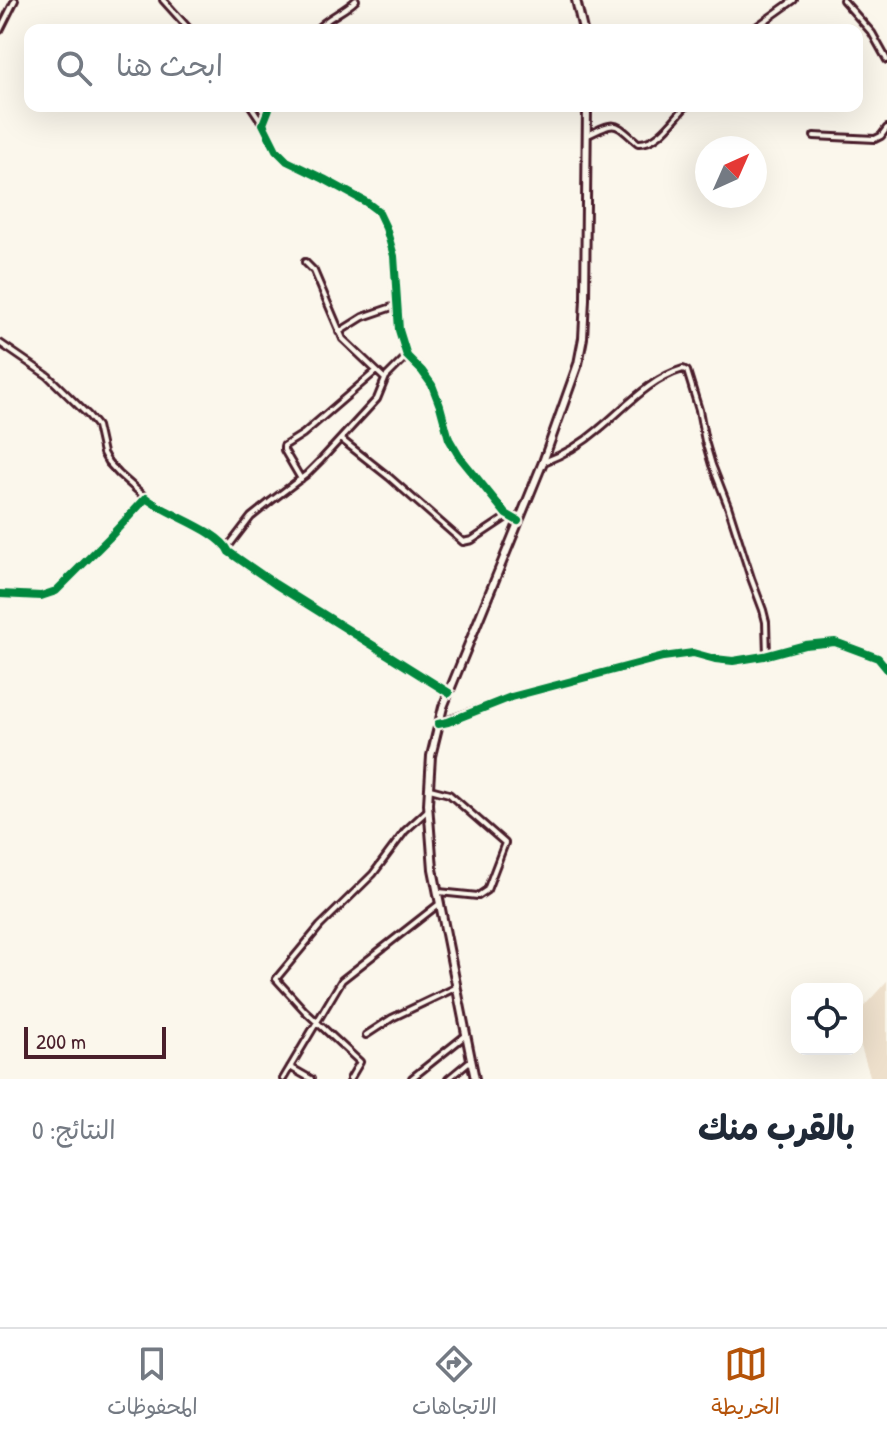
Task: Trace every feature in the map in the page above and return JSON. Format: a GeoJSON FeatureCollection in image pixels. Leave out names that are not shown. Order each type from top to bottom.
{"type":"FeatureCollection","features":[{"type":"Feature","properties":{"kind":"main road"},"geometry":{"type":"LineString","coordinates":[[576,0],[582,24]]}},
{"type":"Feature","properties":{"kind":"main road"},"geometry":{"type":"LineString","coordinates":[[475,1079],[436,892],[429,809],[431,756],[449,693],[543,462],[582,349],[587,112]]}},
{"type":"Feature","properties":{"kind":"street"},"geometry":{"type":"LineString","coordinates":[[0,30],[15,0]]}},
{"type":"Feature","properties":{"kind":"street"},"geometry":{"type":"LineString","coordinates":[[163,0],[185,24]]}},
{"type":"Feature","properties":{"kind":"street"},"geometry":{"type":"LineString","coordinates":[[323,24],[356,0]]}},
{"type":"Feature","properties":{"kind":"street"},"geometry":{"type":"LineString","coordinates":[[760,24],[794,0]]}},
{"type":"Feature","properties":{"kind":"street"},"geometry":{"type":"LineString","coordinates":[[843,0],[878,41],[887,60]]}},
{"type":"Feature","properties":{"kind":"street"},"geometry":{"type":"LineString","coordinates":[[255,112],[276,150],[287,161],[378,211],[394,256],[399,330],[407,356],[432,385],[452,447],[508,516],[518,521]]}},
{"type":"Feature","properties":{"kind":"street"},"geometry":{"type":"LineString","coordinates":[[263,124],[268,112]]}},
{"type":"Feature","properties":{"kind":"street"},"geometry":{"type":"LineString","coordinates":[[586,136],[616,125],[638,143],[645,144],[659,135],[680,112]]}},
{"type":"Feature","properties":{"kind":"street"},"geometry":{"type":"LineString","coordinates":[[814,136],[875,139],[887,128]]}},
{"type":"Feature","properties":{"kind":"street"},"geometry":{"type":"LineString","coordinates":[[305,262],[314,271],[339,332],[348,345],[385,379]]}},
{"type":"Feature","properties":{"kind":"street"},"geometry":{"type":"LineString","coordinates":[[339,332],[363,317],[398,305]]}},
{"type":"Feature","properties":{"kind":"street"},"geometry":{"type":"LineString","coordinates":[[0,343],[48,376],[89,416],[97,426],[103,453],[112,466],[146,498],[206,531],[228,547],[229,552],[275,584],[449,693]]}},
{"type":"Feature","properties":{"kind":"street"},"geometry":{"type":"LineString","coordinates":[[228,547],[251,517],[301,479],[341,439],[377,399],[385,379],[407,356]]}},
{"type":"Feature","properties":{"kind":"street"},"geometry":{"type":"LineString","coordinates":[[543,462],[591,436],[651,386],[676,371],[686,370],[712,465],[763,610],[767,655]]}},
{"type":"Feature","properties":{"kind":"street"},"geometry":{"type":"LineString","coordinates":[[301,479],[284,446],[376,371]]}},
{"type":"Feature","properties":{"kind":"street"},"geometry":{"type":"LineString","coordinates":[[341,439],[463,542],[472,540],[508,516]]}},
{"type":"Feature","properties":{"kind":"street"},"geometry":{"type":"LineString","coordinates":[[0,594],[41,596],[56,591],[146,498]]}},
{"type":"Feature","properties":{"kind":"street"},"geometry":{"type":"LineString","coordinates":[[438,724],[511,697],[663,657],[693,653],[733,661],[805,645],[835,642],[878,658],[887,669]]}},
{"type":"Feature","properties":{"kind":"street"},"geometry":{"type":"LineString","coordinates":[[429,789],[449,794],[505,843],[484,894],[436,892]]}},
{"type":"Feature","properties":{"kind":"street"},"geometry":{"type":"LineString","coordinates":[[350,1079],[360,1062],[276,979],[320,926],[373,874],[409,826],[429,809]]}},
{"type":"Feature","properties":{"kind":"street"},"geometry":{"type":"LineString","coordinates":[[283,1079],[348,975],[439,904]]}},
{"type":"Feature","properties":{"kind":"street"},"geometry":{"type":"LineString","coordinates":[[366,1035],[392,1018],[456,988]]}},
{"type":"Feature","properties":{"kind":"street"},"geometry":{"type":"LineString","coordinates":[[412,1078],[466,1035]]}},
{"type":"Feature","properties":{"kind":"street"},"geometry":{"type":"LineString","coordinates":[[448,1079],[471,1060]]}},
{"type":"Feature","properties":{"kind":"street"},"geometry":{"type":"LineString","coordinates":[[290,1067],[311,1079]]}},
{"type":"Feature","properties":{"kind":"shaded area"},"geometry":{"type":"Polygon","coordinates":[[[887,981],[887,1079],[871,1079],[863,1053],[863,1007],[887,981]]]}},
{"type":"Feature","properties":{"kind":"cycle path"},"geometry":{"type":"LineString","coordinates":[[268,112],[263,124],[276,150],[287,161],[378,211],[394,256],[399,330],[407,356],[432,385],[449,439],[459,456],[506,514],[518,521]]}},
{"type":"Feature","properties":{"kind":"cycle path"},"geometry":{"type":"LineString","coordinates":[[0,594],[41,596],[56,591],[146,498],[215,537],[229,552],[275,584],[449,693]]}},
{"type":"Feature","properties":{"kind":"cycle path"},"geometry":{"type":"LineString","coordinates":[[438,724],[511,697],[663,657],[693,653],[733,661],[805,645],[835,642],[878,658],[887,669]]}}]}
